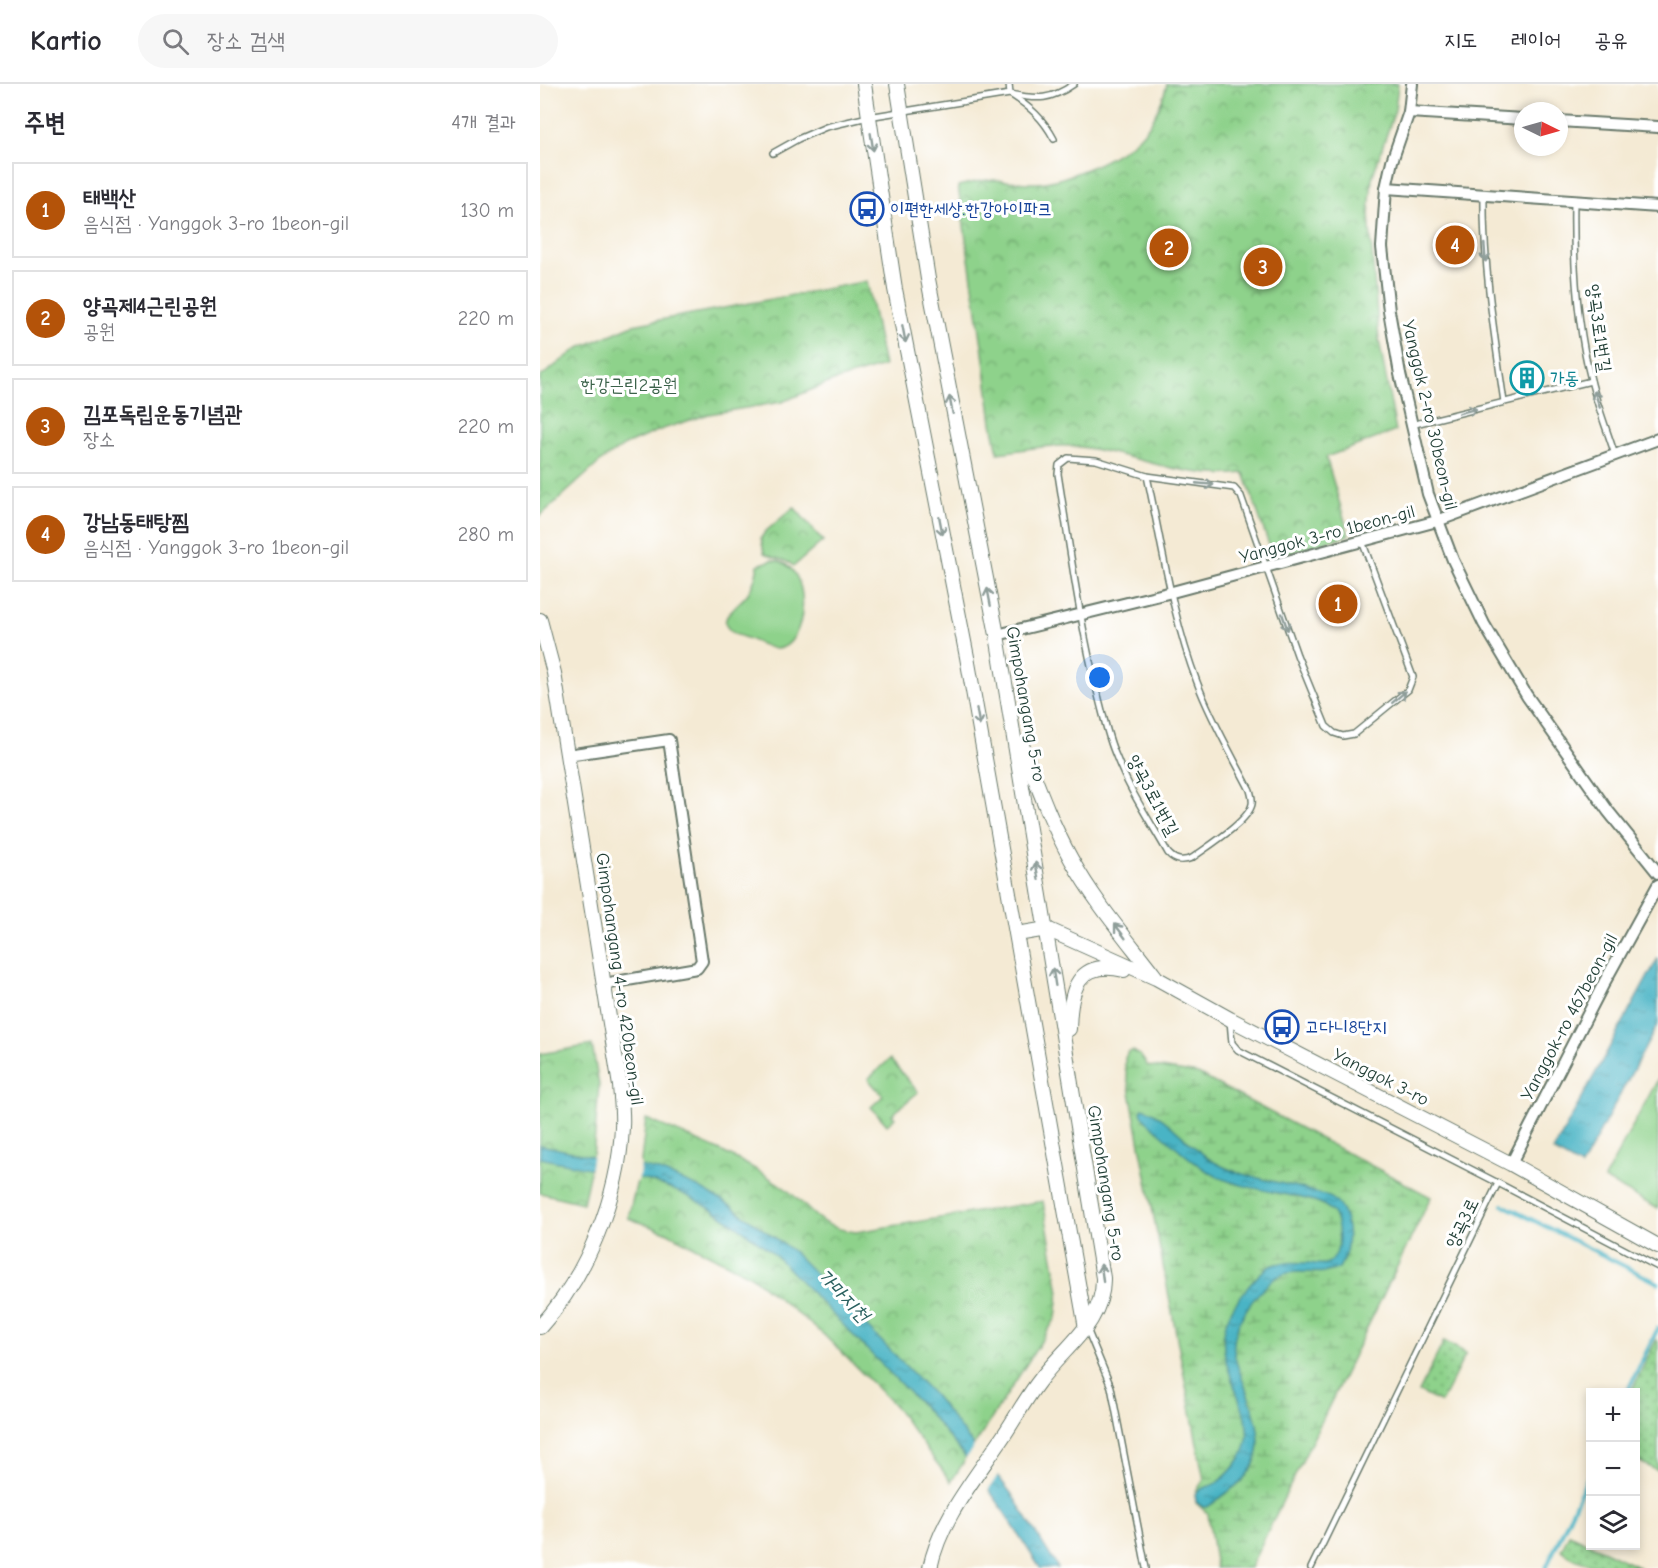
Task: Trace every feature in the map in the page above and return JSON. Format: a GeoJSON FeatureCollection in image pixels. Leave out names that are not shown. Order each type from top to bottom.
{"type":"FeatureCollection","features":[{"type":"Feature","properties":{"kind":"street"},"geometry":{"type":"LineString","coordinates":[[864,84],[895,289],[967,657],[1086,1328]]}},
{"type":"Feature","properties":{"kind":"street","name":"Gimpohangang 5-ro"},"geometry":{"type":"LineString","coordinates":[[897,84],[928,279],[997,635],[1104,1278],[1101,1301],[1086,1328],[1049,1367],[962,1497],[940,1533],[930,1568]]}},
{"type":"Feature","properties":{"kind":"street","name":"Yanggok 2-ro 30beon-gil"},"geometry":{"type":"LineString","coordinates":[[1412,84],[1409,112],[1392,161],[1386,188],[1382,247],[1388,305],[1428,494],[1437,521],[1484,624],[1527,696],[1608,812],[1658,873]]}},
{"type":"Feature","properties":{"kind":"street"},"geometry":{"type":"LineString","coordinates":[[1409,112],[1514,118]]}},
{"type":"Feature","properties":{"kind":"street"},"geometry":{"type":"LineString","coordinates":[[1568,121],[1658,126]]}},
{"type":"Feature","properties":{"kind":"street"},"geometry":{"type":"LineString","coordinates":[[1386,188],[1658,207]]}},
{"type":"Feature","properties":{"kind":"street","name":"Yanggok 3-ro 1beon-gil"},"geometry":{"type":"LineString","coordinates":[[997,635],[1172,592],[1437,521],[1658,439]]}},
{"type":"Feature","properties":{"kind":"street","name":"Gimpohangang 4-ro 420beon-gil"},"geometry":{"type":"LineString","coordinates":[[540,620],[554,673],[620,1086],[622,1126],[618,1164],[595,1240],[574,1281],[552,1314],[540,1327]]}},
{"type":"Feature","properties":{"kind":"street"},"geometry":{"type":"LineString","coordinates":[[1010,716],[1051,821],[1072,861],[1088,887],[1156,978]]}},
{"type":"Feature","properties":{"kind":"street"},"geometry":{"type":"LineString","coordinates":[[567,755],[669,740],[702,961],[697,968],[604,984]]}},
{"type":"Feature","properties":{"kind":"street","name":"Yanggok-ro 467beon-gil"},"geometry":{"type":"LineString","coordinates":[[1510,1164],[1658,885]]}},
{"type":"Feature","properties":{"kind":"street"},"geometry":{"type":"LineString","coordinates":[[1017,934],[1047,929]]}},
{"type":"Feature","properties":{"kind":"street","name":"Yanggok 3-ro"},"geometry":{"type":"LineString","coordinates":[[1047,929],[1156,978],[1230,1019],[1510,1164],[1658,1246]]}},
{"type":"Feature","properties":{"kind":"street"},"geometry":{"type":"LineString","coordinates":[[1067,1061],[1072,992],[1080,978],[1093,969],[1108,966],[1156,978]]}},
{"type":"Feature","properties":{"kind":"lane"},"geometry":{"type":"LineString","coordinates":[[1009,84],[1010,94]]}},
{"type":"Feature","properties":{"kind":"lane"},"geometry":{"type":"LineString","coordinates":[[773,153],[826,127],[868,117],[1010,94],[1050,97],[1074,84]]}},
{"type":"Feature","properties":{"kind":"lane"},"geometry":{"type":"LineString","coordinates":[[1010,94],[1031,108],[1046,123],[1054,139]]}},
{"type":"Feature","properties":{"kind":"lane"},"geometry":{"type":"LineString","coordinates":[[1484,194],[1489,300],[1504,402]]}},
{"type":"Feature","properties":{"kind":"lane","name":"양곡3로1번길"},"geometry":{"type":"LineString","coordinates":[[1574,201],[1574,243],[1579,313],[1591,381],[1615,455]]}},
{"type":"Feature","properties":{"kind":"lane"},"geometry":{"type":"LineString","coordinates":[[1412,425],[1591,381]]}},
{"type":"Feature","properties":{"kind":"lane","name":"양곡3로1번길"},"geometry":{"type":"LineString","coordinates":[[1147,476],[1187,655],[1197,683],[1250,790],[1253,802],[1250,811],[1240,822],[1192,858],[1184,861],[1173,859],[1114,754],[1080,614],[1058,474],[1059,465],[1068,458],[1079,458],[1120,466],[1147,476],[1234,488],[1246,506],[1297,655],[1326,726],[1334,733],[1343,736],[1354,734],[1408,690],[1413,677],[1362,541]]}},
{"type":"Feature","properties":{"kind":"lane","name":"양곡3로"},"geometry":{"type":"LineString","coordinates":[[1230,1019],[1232,1043],[1238,1050],[1498,1184],[1311,1568]]}},
{"type":"Feature","properties":{"kind":"lane"},"geometry":{"type":"LineString","coordinates":[[1498,1184],[1658,1267]]}},
{"type":"Feature","properties":{"kind":"lane"},"geometry":{"type":"LineString","coordinates":[[1086,1328],[1111,1387],[1146,1568]]}},
{"type":"Feature","properties":{"kind":"green space"},"geometry":{"type":"Polygon","coordinates":[[[1167,84],[1398,84],[1395,110],[1372,178],[1369,214],[1379,340],[1396,431],[1326,457],[1349,535],[1287,554],[1272,550],[1244,473],[1202,473],[1182,470],[1101,450],[1070,446],[1049,446],[998,453],[958,186],[986,180],[1030,183],[1050,181],[1104,161],[1140,136],[1156,114],[1167,84]]]}},
{"type":"Feature","properties":{"kind":"green space","name":"한강근린2공원"},"geometry":{"type":"Polygon","coordinates":[[[867,281],[884,366],[833,381],[782,402],[709,414],[660,430],[625,445],[601,461],[540,516],[540,377],[577,349],[633,325],[867,281]]]}},
{"type":"Feature","properties":{"kind":"green space"},"geometry":{"type":"Polygon","coordinates":[[[794,507],[823,541],[794,566],[764,553],[761,538],[794,507]]]}},
{"type":"Feature","properties":{"kind":"green space"},"geometry":{"type":"Polygon","coordinates":[[[772,560],[786,565],[796,575],[801,589],[802,605],[795,635],[787,645],[776,649],[737,635],[726,624],[729,613],[750,590],[758,565],[772,560]]]}},
{"type":"Feature","properties":{"kind":"green space"},"geometry":{"type":"Polygon","coordinates":[[[592,1045],[599,1085],[593,1158],[583,1203],[540,1193],[540,1054],[592,1045]]]}},
{"type":"Feature","properties":{"kind":"green space"},"geometry":{"type":"Polygon","coordinates":[[[1133,1051],[1140,1055],[1148,1066],[1198,1074],[1431,1197],[1250,1568],[1216,1568],[1208,1514],[1196,1503],[1196,1491],[1204,1480],[1125,1066],[1128,1052],[1133,1051]]]}},
{"type":"Feature","properties":{"kind":"green space"},"geometry":{"type":"Polygon","coordinates":[[[890,1059],[918,1092],[892,1115],[895,1118],[887,1125],[871,1107],[883,1096],[868,1079],[890,1059]]]}},
{"type":"Feature","properties":{"kind":"green space"},"geometry":{"type":"Polygon","coordinates":[[[1658,1079],[1658,1209],[1604,1179],[1658,1079]]]}},
{"type":"Feature","properties":{"kind":"green space"},"geometry":{"type":"Polygon","coordinates":[[[646,1119],[714,1148],[763,1174],[790,1192],[821,1220],[841,1229],[856,1232],[1043,1201],[1059,1292],[1056,1318],[951,1482],[893,1404],[824,1335],[751,1276],[666,1232],[628,1218],[640,1169],[646,1119]]]}},
{"type":"Feature","properties":{"kind":"green space"},"geometry":{"type":"Polygon","coordinates":[[[1656,1340],[1658,1342],[1658,1471],[1640,1462],[1640,1388],[1633,1388],[1656,1340]]]}},
{"type":"Feature","properties":{"kind":"green space"},"geometry":{"type":"Polygon","coordinates":[[[1444,1341],[1466,1353],[1441,1403],[1419,1392],[1444,1341]]]}},
{"type":"Feature","properties":{"kind":"green space"},"geometry":{"type":"Polygon","coordinates":[[[1569,1534],[1586,1542],[1586,1550],[1602,1550],[1640,1568],[1587,1564],[1561,1550],[1569,1534]]]}},
{"type":"Feature","properties":{"kind":"water"},"geometry":{"type":"Polygon","coordinates":[[[1658,958],[1658,1024],[1581,1167],[1553,1151],[1658,958]]]}},
{"type":"Feature","properties":{"kind":"water"},"geometry":{"type":"Polygon","coordinates":[[[1143,1108],[1161,1118],[1216,1163],[1253,1177],[1326,1196],[1337,1203],[1345,1217],[1347,1249],[1339,1268],[1331,1271],[1280,1275],[1259,1294],[1240,1320],[1234,1340],[1234,1350],[1256,1419],[1259,1445],[1257,1457],[1242,1480],[1207,1507],[1196,1502],[1195,1494],[1218,1482],[1228,1473],[1242,1455],[1247,1440],[1242,1407],[1229,1372],[1225,1353],[1224,1334],[1229,1315],[1242,1294],[1267,1268],[1291,1262],[1329,1263],[1337,1251],[1338,1231],[1333,1213],[1319,1203],[1241,1185],[1208,1172],[1146,1121],[1141,1112],[1143,1108]]]}},
{"type":"Feature","properties":{"kind":"water"},"geometry":{"type":"Polygon","coordinates":[[[540,1145],[657,1170],[698,1187],[731,1206],[794,1252],[934,1395],[1011,1493],[1058,1568],[1040,1568],[999,1504],[963,1454],[927,1411],[773,1253],[730,1221],[683,1194],[649,1181],[540,1158],[540,1145]]]}},
{"type":"Feature","properties":{"kind":"pier"},"geometry":{"type":"Polygon","coordinates":[[[593,1154],[641,1164],[638,1182],[590,1172],[593,1154]]]}},
{"type":"Feature","properties":{"kind":"pier"},"geometry":{"type":"Polygon","coordinates":[[[976,1443],[999,1473],[987,1492],[964,1461],[976,1443]]]}},
{"type":"Feature","properties":{"kind":"waterway"},"geometry":{"type":"LineString","coordinates":[[1503,1205],[1658,1283]]}},
{"type":"Feature","properties":{"kind":"waterway"},"geometry":{"type":"LineString","coordinates":[[1629,1388],[1658,1328]]}},
{"type":"Feature","properties":{"kind":"waterway"},"geometry":{"type":"LineString","coordinates":[[1546,1568],[1586,1481]]}},
{"type":"Feature","properties":{"kind":"place","name":"이편한세상.한강아이파크"},"geometry":{"type":"Point","coordinates":[867,209]}},
{"type":"Feature","properties":{"kind":"place","name":"강남동태탕찜"},"geometry":{"type":"Point","coordinates":[1455,245]}},
{"type":"Feature","properties":{"kind":"place","name":"양곡제4근린공원"},"geometry":{"type":"Point","coordinates":[1169,248]}},
{"type":"Feature","properties":{"kind":"place","name":"김포독립운동기념관"},"geometry":{"type":"Point","coordinates":[1263,267]}},
{"type":"Feature","properties":{"kind":"place","name":"가동"},"geometry":{"type":"Point","coordinates":[1527,378]}},
{"type":"Feature","properties":{"kind":"place","name":"태백산"},"geometry":{"type":"Point","coordinates":[1338,604]}},
{"type":"Feature","properties":{"kind":"place","name":"고다니8단지"},"geometry":{"type":"Point","coordinates":[1282,1027]}},
{"type":"Feature","properties":{"kind":"water label","name":"가마지천"},"geometry":{"type":"Point","coordinates":[844,1295]}}]}
